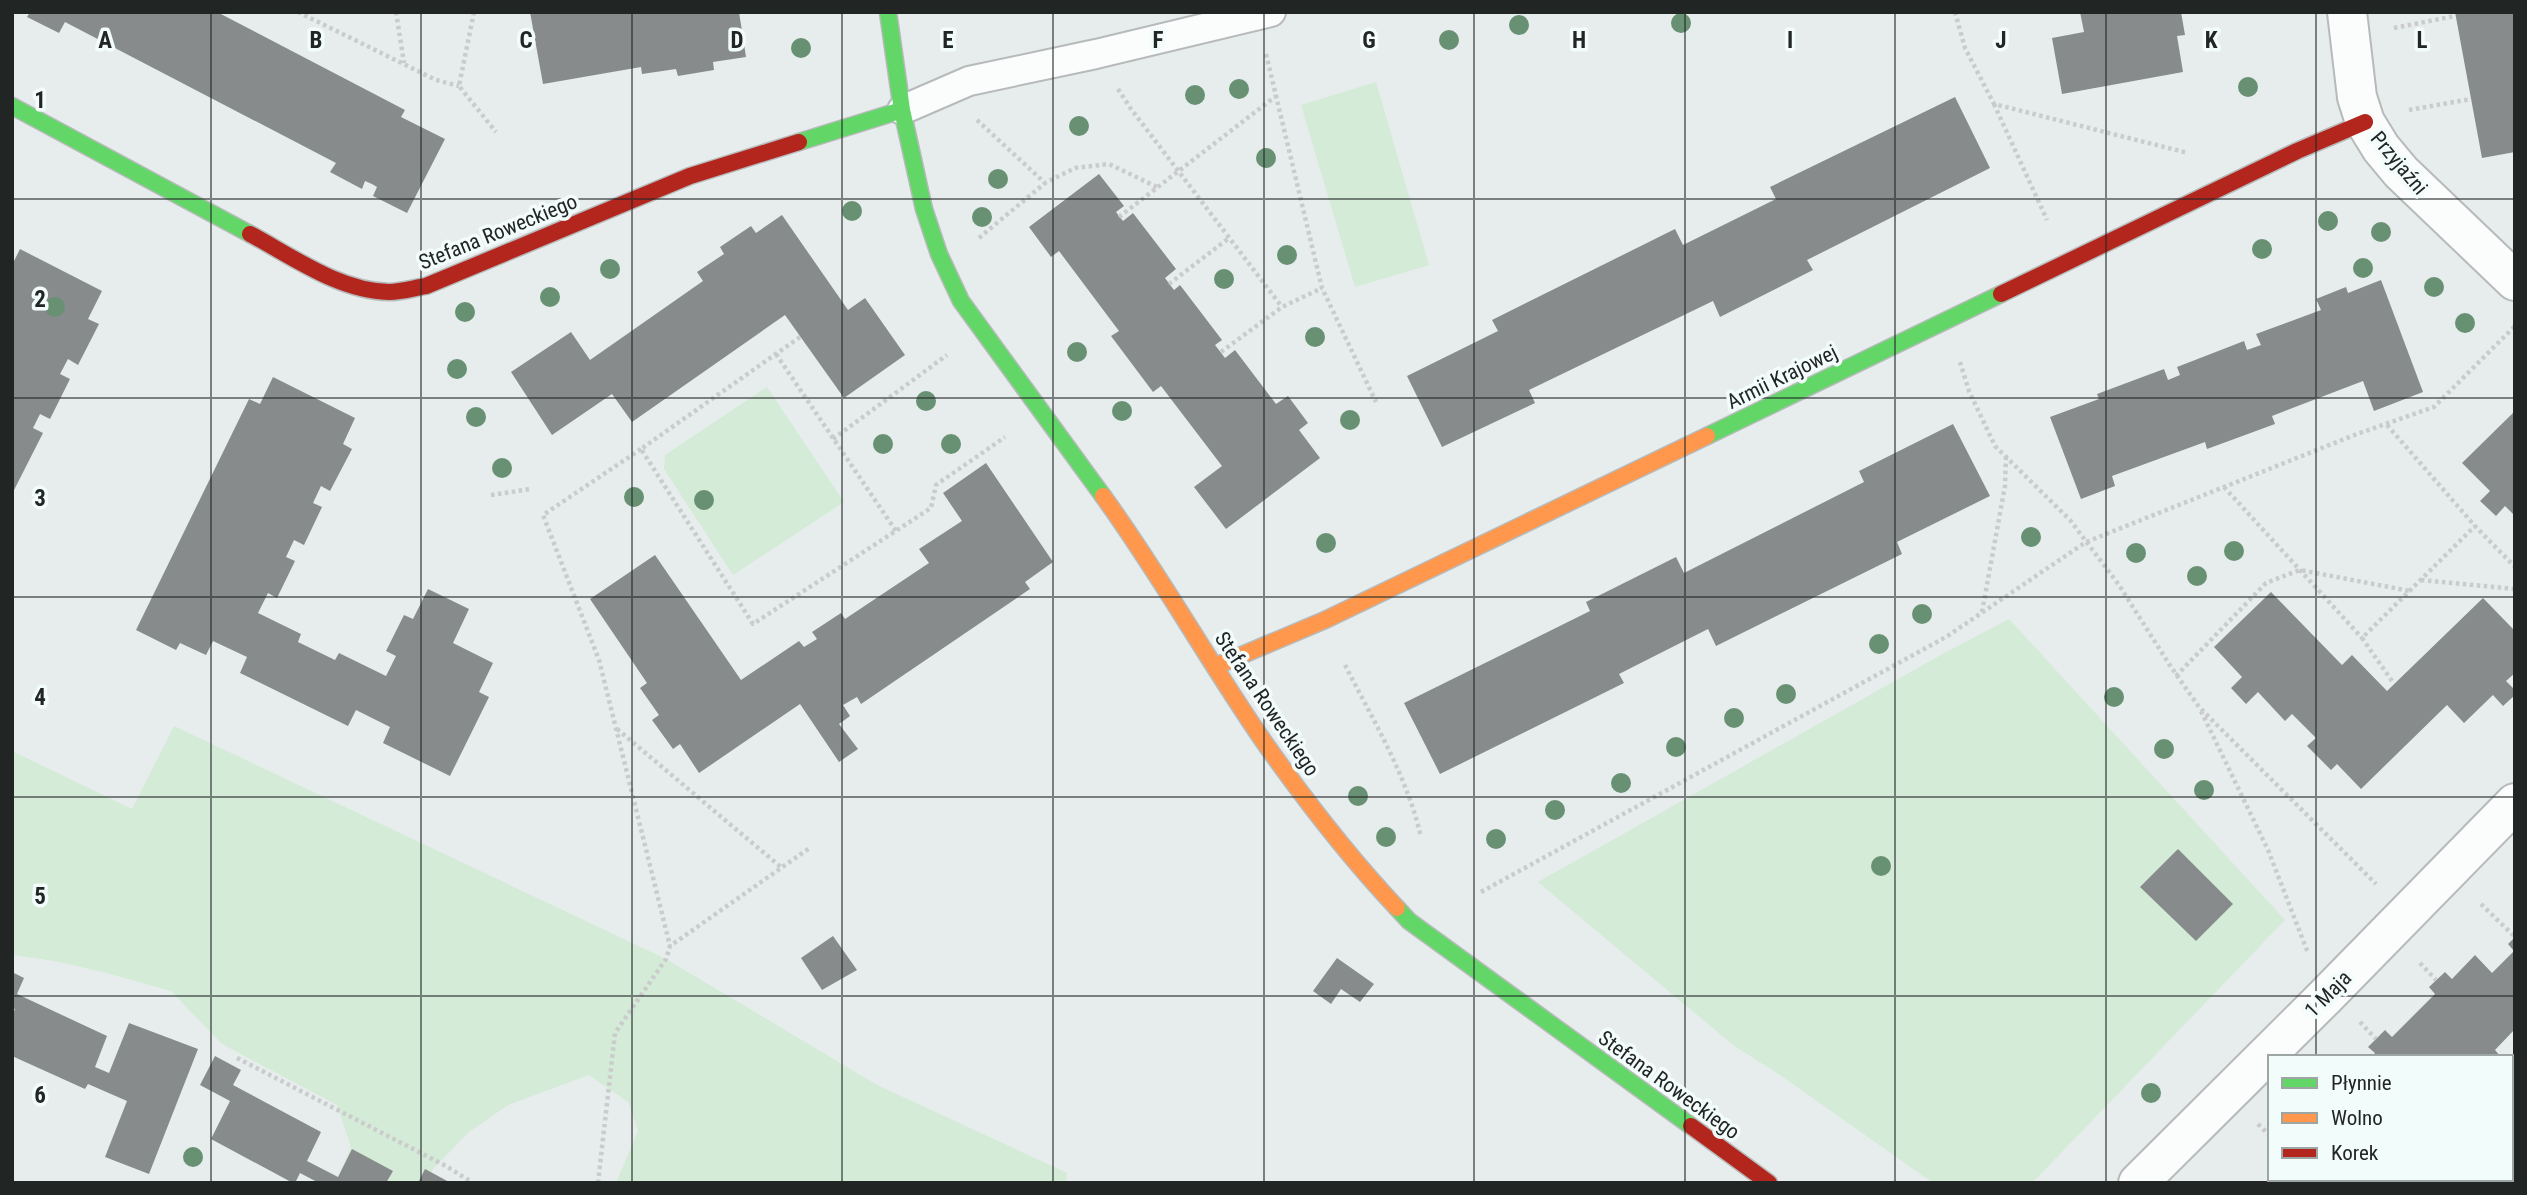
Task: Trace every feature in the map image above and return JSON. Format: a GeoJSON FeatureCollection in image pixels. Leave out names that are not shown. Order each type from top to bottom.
{"type":"FeatureCollection","features":[{"type":"Feature","properties":{"kind":"street","name":"Stefana Roweckiego"},"geometry":{"type":"LineString","coordinates":[[888,12],[902,110],[924,209],[939,254],[961,301],[1134,539],[1263,740],[1328,830],[1409,921],[1769,1183]]}},
{"type":"Feature","properties":{"kind":"street","name":"Przyjaźni"},"geometry":{"type":"LineString","coordinates":[[2347,12],[2357,97],[2382,117],[2381,148],[2401,172],[2515,281]]}},
{"type":"Feature","properties":{"kind":"street","name":"Stefana Roweckiego"},"geometry":{"type":"LineString","coordinates":[[12,106],[330,277],[357,288],[390,292],[426,286],[690,176],[902,110]]}},
{"type":"Feature","properties":{"kind":"street","name":"Armii Krajowej"},"geometry":{"type":"LineString","coordinates":[[1216,666],[1325,620],[2297,151],[2382,117]]}},
{"type":"Feature","properties":{"kind":"street","name":"1 Maja"},"geometry":{"type":"LineString","coordinates":[[2138,1183],[2515,803]]}},
{"type":"Feature","properties":{"kind":"lane"},"geometry":{"type":"LineString","coordinates":[[902,110],[969,81],[1264,14]]}},
{"type":"Feature","properties":{"kind":"path"},"geometry":{"type":"LineString","coordinates":[[298,12],[436,80],[459,86],[496,132]]}},
{"type":"Feature","properties":{"kind":"path"},"geometry":{"type":"LineString","coordinates":[[396,12],[404,64]]}},
{"type":"Feature","properties":{"kind":"path"},"geometry":{"type":"LineString","coordinates":[[459,86],[474,12]]}},
{"type":"Feature","properties":{"kind":"path"},"geometry":{"type":"LineString","coordinates":[[1955,12],[1965,48],[2047,220]]}},
{"type":"Feature","properties":{"kind":"path"},"geometry":{"type":"LineString","coordinates":[[1264,14],[1276,96],[1322,288],[1376,402]]}},
{"type":"Feature","properties":{"kind":"path"},"geometry":{"type":"LineString","coordinates":[[2391,28],[2455,16]]}},
{"type":"Feature","properties":{"kind":"path"},"geometry":{"type":"LineString","coordinates":[[1096,54],[1131,109],[1282,307]]}},
{"type":"Feature","properties":{"kind":"path"},"geometry":{"type":"LineString","coordinates":[[1119,217],[1276,96]]}},
{"type":"Feature","properties":{"kind":"path"},"geometry":{"type":"LineString","coordinates":[[2382,117],[2471,99]]}},
{"type":"Feature","properties":{"kind":"path"},"geometry":{"type":"LineString","coordinates":[[1994,104],[2188,153]]}},
{"type":"Feature","properties":{"kind":"path"},"geometry":{"type":"LineString","coordinates":[[977,120],[1045,183]]}},
{"type":"Feature","properties":{"kind":"path"},"geometry":{"type":"LineString","coordinates":[[973,243],[1045,183],[1074,168],[1109,164],[1157,187]]}},
{"type":"Feature","properties":{"kind":"path"},"geometry":{"type":"LineString","coordinates":[[1169,284],[1229,238]]}},
{"type":"Feature","properties":{"kind":"path"},"geometry":{"type":"LineString","coordinates":[[1221,352],[1282,307],[1322,288]]}},
{"type":"Feature","properties":{"kind":"path"},"geometry":{"type":"LineString","coordinates":[[1480,892],[1946,637],[2087,542],[2357,434],[2434,407],[2515,326]]}},
{"type":"Feature","properties":{"kind":"path"},"geometry":{"type":"LineString","coordinates":[[598,1183],[615,1033],[666,959],[670,946],[599,660],[543,515],[642,449],[800,337]]}},
{"type":"Feature","properties":{"kind":"path"},"geometry":{"type":"LineString","coordinates":[[833,439],[953,350]]}},
{"type":"Feature","properties":{"kind":"path"},"geometry":{"type":"LineString","coordinates":[[1959,352],[1960,365],[1969,391],[1995,446],[2070,520],[2119,585],[2176,676],[2199,707],[2382,889]]}},
{"type":"Feature","properties":{"kind":"path"},"geometry":{"type":"LineString","coordinates":[[776,354],[896,531]]}},
{"type":"Feature","properties":{"kind":"path"},"geometry":{"type":"LineString","coordinates":[[2387,425],[2475,526],[2515,567]]}},
{"type":"Feature","properties":{"kind":"path"},"geometry":{"type":"LineString","coordinates":[[642,449],[753,624],[931,508],[936,485],[1012,433]]}},
{"type":"Feature","properties":{"kind":"path"},"geometry":{"type":"LineString","coordinates":[[1982,612],[2005,486],[2006,456]]}},
{"type":"Feature","properties":{"kind":"path"},"geometry":{"type":"LineString","coordinates":[[2224,486],[2362,638],[2392,681]]}},
{"type":"Feature","properties":{"kind":"path"},"geometry":{"type":"LineString","coordinates":[[491,495],[531,489]]}},
{"type":"Feature","properties":{"kind":"path"},"geometry":{"type":"LineString","coordinates":[[2362,638],[2475,526]]}},
{"type":"Feature","properties":{"kind":"path"},"geometry":{"type":"LineString","coordinates":[[2176,676],[2266,583],[2300,570],[2410,591]]}},
{"type":"Feature","properties":{"kind":"path"},"geometry":{"type":"LineString","coordinates":[[2420,580],[2515,589]]}},
{"type":"Feature","properties":{"kind":"path"},"geometry":{"type":"LineString","coordinates":[[1345,665],[1396,765],[1421,837]]}},
{"type":"Feature","properties":{"kind":"path"},"geometry":{"type":"LineString","coordinates":[[2199,707],[2269,850],[2311,961]]}},
{"type":"Feature","properties":{"kind":"path"},"geometry":{"type":"LineString","coordinates":[[617,728],[782,868]]}},
{"type":"Feature","properties":{"kind":"path"},"geometry":{"type":"LineString","coordinates":[[670,946],[811,847]]}},
{"type":"Feature","properties":{"kind":"path"},"geometry":{"type":"LineString","coordinates":[[2481,904],[2515,937]]}},
{"type":"Feature","properties":{"kind":"path"},"geometry":{"type":"LineString","coordinates":[[2418,961],[2436,980]]}},
{"type":"Feature","properties":{"kind":"path"},"geometry":{"type":"LineString","coordinates":[[237,1058],[446,1166],[473,1183]]}},
{"type":"Feature","properties":{"kind":"green space"},"geometry":{"type":"Polygon","coordinates":[[[1376,82],[1429,265],[1355,287],[1301,105],[1376,82]]]}},
{"type":"Feature","properties":{"kind":"green space"},"geometry":{"type":"Polygon","coordinates":[[[767,387],[844,502],[733,575],[664,469],[665,455],[767,387]]]}},
{"type":"Feature","properties":{"kind":"green space"},"geometry":{"type":"Polygon","coordinates":[[[2009,619],[2285,920],[2032,1183],[1933,1183],[1733,1045],[1538,882],[2009,619]]]}},
{"type":"Feature","properties":{"kind":"green space"},"geometry":{"type":"Polygon","coordinates":[[[174,726],[666,959],[877,1085],[1067,1173],[1066,1183],[616,1183],[638,1131],[628,1102],[589,1075],[508,1105],[469,1132],[433,1169],[425,1183],[336,1183],[351,1147],[337,1105],[222,1044],[171,991],[55,961],[12,955],[12,751],[132,809],[174,726]]]}},
{"type":"Feature","properties":{"kind":"building"},"geometry":{"type":"Polygon","coordinates":[[[30,12],[217,12],[405,110],[401,117],[445,139],[407,213],[373,196],[377,187],[372,184],[365,181],[362,189],[330,172],[336,163],[65,22],[59,33],[27,17],[30,12]]]}},
{"type":"Feature","properties":{"kind":"building"},"geometry":{"type":"Polygon","coordinates":[[[530,12],[739,12],[746,57],[713,62],[714,70],[678,76],[676,69],[642,74],[641,67],[543,84],[530,12]]]}},
{"type":"Feature","properties":{"kind":"building"},"geometry":{"type":"Polygon","coordinates":[[[2080,12],[2181,12],[2185,35],[2177,36],[2183,72],[2062,94],[2052,38],[2084,32],[2080,12]]]}},
{"type":"Feature","properties":{"kind":"building"},"geometry":{"type":"Polygon","coordinates":[[[2455,12],[2515,12],[2515,152],[2482,158],[2455,12]]]}},
{"type":"Feature","properties":{"kind":"building"},"geometry":{"type":"Polygon","coordinates":[[[1955,97],[1990,168],[1807,260],[1813,270],[1720,317],[1713,301],[1529,390],[1535,403],[1442,447],[1407,376],[1498,331],[1492,320],[1675,229],[1683,245],[1776,199],[1770,187],[1955,97]]]}},
{"type":"Feature","properties":{"kind":"building"},"geometry":{"type":"Polygon","coordinates":[[[1099,174],[1124,206],[1116,212],[1123,221],[1133,213],[1176,269],[1165,278],[1174,290],[1180,285],[1222,340],[1215,345],[1225,358],[1235,350],[1276,404],[1288,396],[1308,423],[1299,430],[1320,458],[1226,529],[1194,487],[1222,466],[1161,386],[1153,392],[1111,336],[1119,331],[1059,251],[1051,257],[1029,227],[1099,174]]]}},
{"type":"Feature","properties":{"kind":"building"},"geometry":{"type":"Polygon","coordinates":[[[782,215],[848,310],[865,298],[905,355],[844,398],[785,315],[632,422],[612,394],[552,435],[511,372],[571,332],[590,360],[703,281],[697,272],[724,254],[720,247],[751,226],[756,233],[782,215]]]}},
{"type":"Feature","properties":{"kind":"building"},"geometry":{"type":"Polygon","coordinates":[[[20,249],[102,291],[88,319],[99,324],[78,365],[68,359],[60,374],[70,379],[50,419],[40,414],[33,428],[43,433],[12,494],[12,265],[20,249]]]}},
{"type":"Feature","properties":{"kind":"building"},"geometry":{"type":"Polygon","coordinates":[[[2381,280],[2423,392],[2374,411],[2363,381],[2272,416],[2275,424],[2207,449],[2205,442],[2112,476],[2115,486],[2081,499],[2050,417],[2099,399],[2097,394],[2164,369],[2168,380],[2180,375],[2177,367],[2244,341],[2247,350],[2261,345],[2256,334],[2321,310],[2316,299],[2346,287],[2348,293],[2381,280]]]}},
{"type":"Feature","properties":{"kind":"building"},"geometry":{"type":"Polygon","coordinates":[[[273,377],[355,418],[343,444],[352,449],[330,491],[321,486],[313,503],[322,507],[304,545],[294,540],[286,557],[295,561],[277,598],[268,593],[258,613],[301,634],[298,642],[335,660],[339,653],[386,676],[396,656],[386,651],[404,615],[413,619],[428,589],[469,609],[453,643],[493,663],[479,692],[489,697],[450,776],[383,743],[390,727],[356,710],[348,726],[240,673],[247,657],[213,641],[206,655],[180,643],[176,650],[136,630],[249,399],[260,404],[273,377]]]}},
{"type":"Feature","properties":{"kind":"building"},"geometry":{"type":"Polygon","coordinates":[[[2515,411],[2515,516],[2505,506],[2496,516],[2480,501],[2490,491],[2462,463],[2515,411]]]}},
{"type":"Feature","properties":{"kind":"building"},"geometry":{"type":"Polygon","coordinates":[[[1953,424],[1990,496],[1897,542],[1902,554],[1716,646],[1708,629],[1619,674],[1624,683],[1440,774],[1404,703],[1590,611],[1586,602],[1676,557],[1684,573],[1864,482],[1859,471],[1953,424]]]}},
{"type":"Feature","properties":{"kind":"building"},"geometry":{"type":"Polygon","coordinates":[[[986,463],[1053,562],[1025,582],[1030,589],[861,704],[857,697],[843,705],[850,716],[839,724],[858,749],[839,762],[800,704],[699,773],[680,744],[673,749],[652,720],[659,715],[640,688],[647,683],[590,599],[655,555],[741,680],[799,641],[804,647],[817,639],[812,632],[841,613],[845,619],[929,563],[919,549],[962,521],[943,493],[986,463]]]}},
{"type":"Feature","properties":{"kind":"building"},"geometry":{"type":"Polygon","coordinates":[[[2271,592],[2342,665],[2352,655],[2387,691],[2483,598],[2515,631],[2515,673],[2506,681],[2515,690],[2515,695],[2503,706],[2493,695],[2464,723],[2447,705],[2361,789],[2337,764],[2331,770],[2307,746],[2316,738],[2292,714],[2285,721],[2258,692],[2246,704],[2231,688],[2242,677],[2214,647],[2271,592]]]}},
{"type":"Feature","properties":{"kind":"building"},"geometry":{"type":"Polygon","coordinates":[[[2178,849],[2233,904],[2196,941],[2140,887],[2178,849]]]}},
{"type":"Feature","properties":{"kind":"building"},"geometry":{"type":"Polygon","coordinates":[[[833,936],[857,970],[822,990],[801,958],[833,936]]]}},
{"type":"Feature","properties":{"kind":"building"},"geometry":{"type":"Polygon","coordinates":[[[2515,937],[2515,1029],[2495,1050],[2499,1055],[2373,1055],[2375,1053],[2368,1047],[2385,1030],[2392,1037],[2435,994],[2429,987],[2445,972],[2452,979],[2475,955],[2492,973],[2514,951],[2508,944],[2515,937]]]}},
{"type":"Feature","properties":{"kind":"building"},"geometry":{"type":"Polygon","coordinates":[[[1337,958],[1374,984],[1360,1002],[1341,989],[1331,1004],[1313,991],[1337,958]]]}},
{"type":"Feature","properties":{"kind":"building"},"geometry":{"type":"Polygon","coordinates":[[[12,972],[24,978],[17,994],[107,1036],[95,1067],[109,1073],[129,1023],[198,1049],[149,1174],[105,1157],[127,1101],[88,1084],[85,1089],[12,1056],[12,1015],[15,1009],[12,1008],[12,972]]]}},
{"type":"Feature","properties":{"kind":"building"},"geometry":{"type":"Polygon","coordinates":[[[215,1056],[241,1070],[233,1085],[321,1132],[307,1161],[338,1177],[352,1149],[393,1171],[386,1183],[319,1183],[300,1173],[293,1183],[211,1139],[230,1101],[200,1085],[215,1056]]]}},
{"type":"Feature","properties":{"kind":"building"},"geometry":{"type":"Polygon","coordinates":[[[425,1169],[451,1183],[418,1183],[425,1169]]]}},
{"type":"Feature","properties":{"kind":"traffic: fast"},"geometry":{"type":"LineString","coordinates":[[888,12],[902,110],[924,209],[939,254],[961,301],[1103,496]]}},
{"type":"Feature","properties":{"kind":"traffic: fast"},"geometry":{"type":"LineString","coordinates":[[12,106],[250,234]]}},
{"type":"Feature","properties":{"kind":"traffic: fast"},"geometry":{"type":"LineString","coordinates":[[799,142],[902,110]]}},
{"type":"Feature","properties":{"kind":"traffic: fast"},"geometry":{"type":"LineString","coordinates":[[1707,436],[2001,294]]}},
{"type":"Feature","properties":{"kind":"traffic: fast"},"geometry":{"type":"LineString","coordinates":[[1397,908],[1409,921],[1691,1126]]}},
{"type":"Feature","properties":{"kind":"traffic: slow"},"geometry":{"type":"LineString","coordinates":[[1216,666],[1325,620],[1707,436]]}},
{"type":"Feature","properties":{"kind":"traffic: slow"},"geometry":{"type":"LineString","coordinates":[[1103,496],[1264,742],[1328,827],[1397,908]]}},
{"type":"Feature","properties":{"kind":"traffic: jam"},"geometry":{"type":"LineString","coordinates":[[2001,294],[2297,151],[2365,122]]}},
{"type":"Feature","properties":{"kind":"traffic: jam"},"geometry":{"type":"LineString","coordinates":[[250,234],[317,271],[352,286],[389,292],[403,291],[426,286],[690,176],[799,142]]}},
{"type":"Feature","properties":{"kind":"traffic: jam"},"geometry":{"type":"LineString","coordinates":[[1691,1126],[1769,1183]]}}]}
